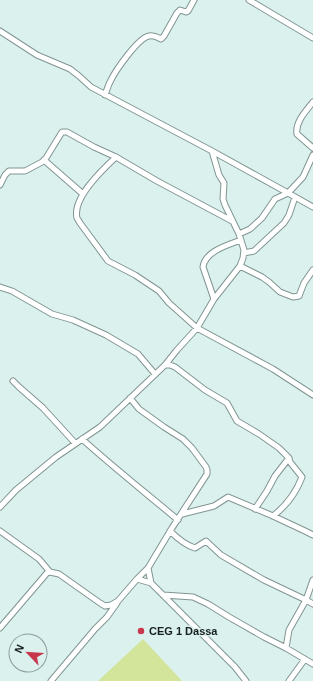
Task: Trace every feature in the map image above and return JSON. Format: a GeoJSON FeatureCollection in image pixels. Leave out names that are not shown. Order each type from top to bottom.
{"type":"FeatureCollection","features":[{"type":"Feature","properties":{"kind":"street"},"geometry":{"type":"LineString","coordinates":[[105,95],[110,81],[120,65],[140,42],[148,36],[153,35],[161,39],[177,13],[180,10],[186,12],[188,11],[194,0]]}},
{"type":"Feature","properties":{"kind":"street"},"geometry":{"type":"LineString","coordinates":[[249,0],[313,38]]}},
{"type":"Feature","properties":{"kind":"street"},"geometry":{"type":"LineString","coordinates":[[0,31],[37,55],[70,69],[91,87],[105,95],[212,151],[313,207]]}},
{"type":"Feature","properties":{"kind":"street"},"geometry":{"type":"LineString","coordinates":[[313,102],[296,128],[297,134],[313,148]]}},
{"type":"Feature","properties":{"kind":"street"},"geometry":{"type":"LineString","coordinates":[[0,185],[5,175],[9,171],[25,170],[44,160],[64,131],[116,157],[157,181],[232,221]]}},
{"type":"Feature","properties":{"kind":"street"},"geometry":{"type":"LineString","coordinates":[[0,507],[16,490],[56,457],[100,427],[165,365],[197,328],[214,299],[240,266],[244,253],[241,240],[223,199],[224,183],[219,175],[212,151]]}},
{"type":"Feature","properties":{"kind":"street"},"geometry":{"type":"LineString","coordinates":[[239,234],[250,229],[262,218],[275,200],[288,193],[303,177],[313,155]]}},
{"type":"Feature","properties":{"kind":"street"},"geometry":{"type":"LineString","coordinates":[[116,157],[105,167],[82,194],[77,210],[77,218],[80,223],[108,261],[135,274],[159,291],[197,328],[273,370],[313,395]]}},
{"type":"Feature","properties":{"kind":"street"},"geometry":{"type":"LineString","coordinates":[[44,160],[82,194]]}},
{"type":"Feature","properties":{"kind":"street"},"geometry":{"type":"LineString","coordinates":[[244,253],[254,251],[284,223],[289,215],[295,197]]}},
{"type":"Feature","properties":{"kind":"street"},"geometry":{"type":"LineString","coordinates":[[214,299],[202,267],[203,263],[206,258],[223,246],[241,240]]}},
{"type":"Feature","properties":{"kind":"street"},"geometry":{"type":"LineString","coordinates":[[240,266],[262,277],[280,292],[292,297],[299,296],[304,283],[313,270]]}},
{"type":"Feature","properties":{"kind":"street"},"geometry":{"type":"LineString","coordinates":[[0,287],[12,291],[52,314],[73,320],[106,335],[138,354],[155,374]]}},
{"type":"Feature","properties":{"kind":"street"},"geometry":{"type":"LineString","coordinates":[[165,365],[175,367],[205,390],[227,403],[237,421],[260,434],[284,452],[289,458],[290,462],[302,477],[290,499],[281,510],[273,516]]}},
{"type":"Feature","properties":{"kind":"street"},"geometry":{"type":"LineString","coordinates":[[13,381],[43,408],[75,443]]}},
{"type":"Feature","properties":{"kind":"street"},"geometry":{"type":"LineString","coordinates":[[51,681],[107,617],[118,601],[148,568],[207,474],[207,470],[192,448],[183,439],[139,408],[130,398]]}},
{"type":"Feature","properties":{"kind":"street"},"geometry":{"type":"LineString","coordinates":[[82,439],[108,463],[142,489],[178,520]]}},
{"type":"Feature","properties":{"kind":"street"},"geometry":{"type":"LineString","coordinates":[[255,509],[275,476],[289,458]]}},
{"type":"Feature","properties":{"kind":"street"},"geometry":{"type":"LineString","coordinates":[[182,514],[214,506],[228,497],[273,516],[313,536]]}},
{"type":"Feature","properties":{"kind":"street"},"geometry":{"type":"LineString","coordinates":[[0,531],[39,560],[50,572],[59,574],[105,606],[111,605],[118,601]]}},
{"type":"Feature","properties":{"kind":"street"},"geometry":{"type":"LineString","coordinates":[[170,531],[179,540],[195,548],[206,541],[218,552],[264,580],[313,604]]}},
{"type":"Feature","properties":{"kind":"street"},"geometry":{"type":"LineString","coordinates":[[148,568],[151,582],[235,667],[246,681]]}},
{"type":"Feature","properties":{"kind":"street"},"geometry":{"type":"LineString","coordinates":[[0,628],[47,573],[50,572]]}},
{"type":"Feature","properties":{"kind":"street"},"geometry":{"type":"LineString","coordinates":[[137,579],[151,582]]}},
{"type":"Feature","properties":{"kind":"street"},"geometry":{"type":"LineString","coordinates":[[286,648],[289,630],[306,600],[313,580]]}},
{"type":"Feature","properties":{"kind":"street"},"geometry":{"type":"LineString","coordinates":[[163,595],[193,597],[208,604],[313,664]]}},
{"type":"Feature","properties":{"kind":"street"},"geometry":{"type":"LineString","coordinates":[[289,681],[305,659]]}},
{"type":"Feature","properties":{"kind":"green space"},"geometry":{"type":"Polygon","coordinates":[[[143,639],[182,681],[98,681],[143,639]]]}},
{"type":"Feature","properties":{"kind":"place","name":"CEG 1 Dassa"},"geometry":{"type":"Point","coordinates":[141,631]}}]}
